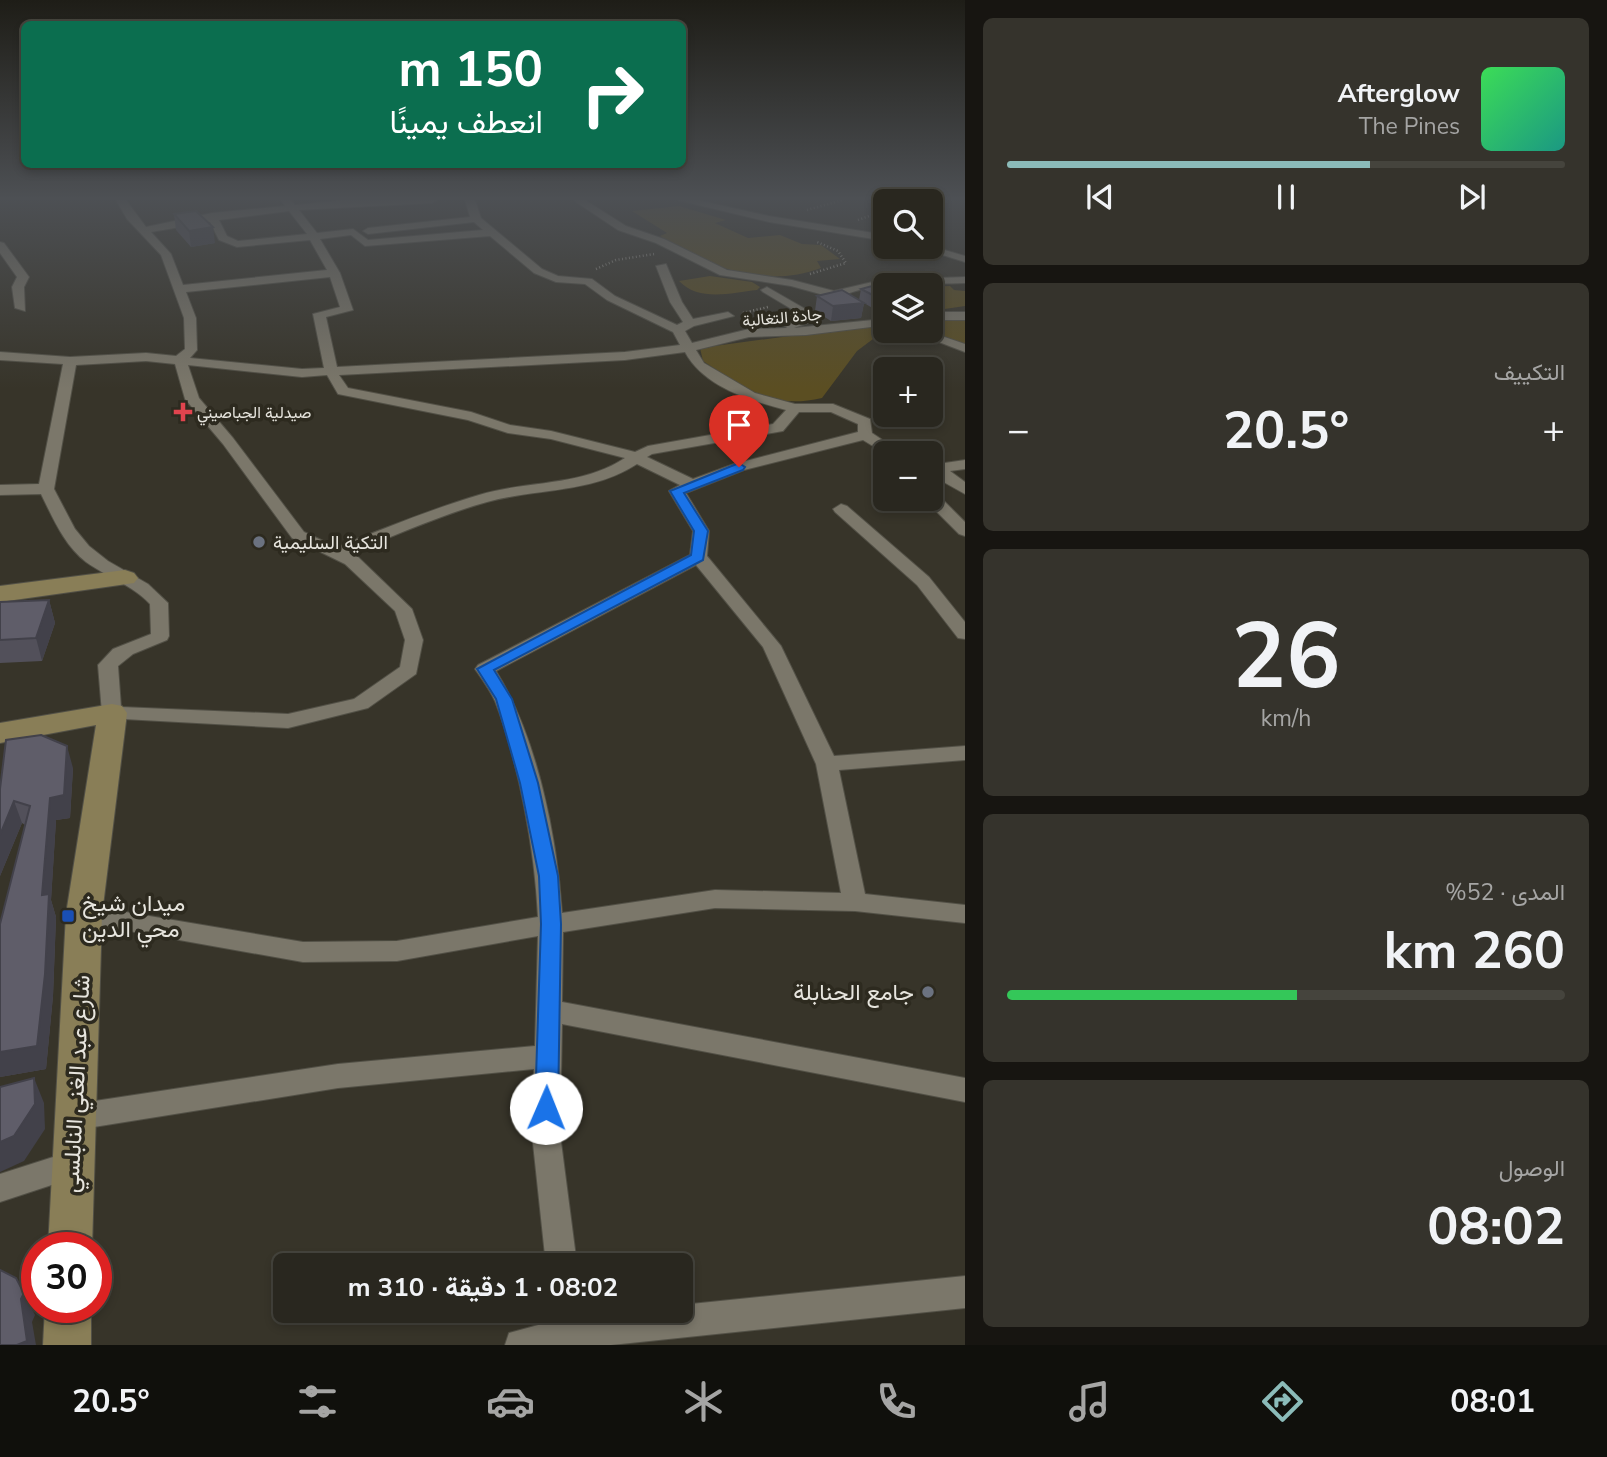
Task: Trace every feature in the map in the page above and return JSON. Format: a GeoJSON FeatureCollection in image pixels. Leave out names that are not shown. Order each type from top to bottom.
{"type":"FeatureCollection","features":[{"type":"Feature","properties":{"kind":"main road"},"geometry":{"type":"LineString","coordinates":[[12,586],[102,563]]}},
{"type":"Feature","properties":{"kind":"main road"},"geometry":{"type":"LineString","coordinates":[[12,586],[125,578]]}},
{"type":"Feature","properties":{"kind":"main road"},"geometry":{"type":"LineString","coordinates":[[0,733],[112,713]]}},
{"type":"Feature","properties":{"kind":"main road","name":"شارع عبد الغني النابلسي"},"geometry":{"type":"LineString","coordinates":[[70,1232],[84,914],[112,713]]}},
{"type":"Feature","properties":{"kind":"main road"},"geometry":{"type":"LineString","coordinates":[[67,1345],[68,1323]]}},
{"type":"Feature","properties":{"kind":"street"},"geometry":{"type":"LineString","coordinates":[[13,263],[23,277],[18,287],[21,308]]}},
{"type":"Feature","properties":{"kind":"street"},"geometry":{"type":"LineString","coordinates":[[70,361],[46,489],[83,551],[149,590],[159,603],[160,636],[149,644],[124,648],[108,665],[112,713],[288,721],[361,704],[409,670],[414,640],[403,609],[351,560],[298,535],[228,441],[191,400],[180,359],[191,350],[190,318],[169,263]]}},
{"type":"Feature","properties":{"kind":"street"},"geometry":{"type":"LineString","coordinates":[[328,263],[347,310],[319,314],[331,372],[342,391],[471,416],[508,429],[551,435],[637,456],[693,485]]}},
{"type":"Feature","properties":{"kind":"street"},"geometry":{"type":"LineString","coordinates":[[527,263],[556,279],[588,281],[611,298],[684,327],[728,316]]}},
{"type":"Feature","properties":{"kind":"street"},"geometry":{"type":"LineString","coordinates":[[703,263],[724,273],[771,286],[835,295],[873,317]]}},
{"type":"Feature","properties":{"kind":"street"},"geometry":{"type":"LineString","coordinates":[[662,265],[684,327],[688,348],[699,366],[750,396],[795,408],[833,408],[865,422],[865,435]]}},
{"type":"Feature","properties":{"kind":"street"},"geometry":{"type":"LineString","coordinates":[[177,289],[334,273]]}},
{"type":"Feature","properties":{"kind":"street"},"geometry":{"type":"LineString","coordinates":[[835,295],[846,290],[892,284],[965,280]]}},
{"type":"Feature","properties":{"kind":"street"},"geometry":{"type":"LineString","coordinates":[[771,286],[815,318],[787,326],[785,330]]}},
{"type":"Feature","properties":{"kind":"street"},"geometry":{"type":"LineString","coordinates":[[792,302],[807,300]]}},
{"type":"Feature","properties":{"kind":"street"},"geometry":{"type":"LineString","coordinates":[[943,317],[965,316]]}},
{"type":"Feature","properties":{"kind":"street","name":"جادة التغالبة"},"geometry":{"type":"LineString","coordinates":[[0,356],[70,361],[146,357],[260,370],[331,372],[498,360],[625,356],[688,348],[749,333],[806,331],[873,323]]}},
{"type":"Feature","properties":{"kind":"street"},"geometry":{"type":"LineString","coordinates":[[943,340],[965,348]]}},
{"type":"Feature","properties":{"kind":"street"},"geometry":{"type":"LineString","coordinates":[[335,553],[484,498],[581,482],[614,472],[648,450],[778,428],[795,408]]}},
{"type":"Feature","properties":{"kind":"street"},"geometry":{"type":"LineString","coordinates":[[855,902],[827,764],[772,646],[698,557],[701,531],[677,491],[739,467],[865,435],[875,441]]}},
{"type":"Feature","properties":{"kind":"street"},"geometry":{"type":"LineString","coordinates":[[943,468],[965,464]]}},
{"type":"Feature","properties":{"kind":"street"},"geometry":{"type":"LineString","coordinates":[[943,476],[965,489]]}},
{"type":"Feature","properties":{"kind":"street"},"geometry":{"type":"LineString","coordinates":[[0,490],[46,489]]}},
{"type":"Feature","properties":{"kind":"street"},"geometry":{"type":"LineString","coordinates":[[841,509],[923,580],[965,634]]}},
{"type":"Feature","properties":{"kind":"street"},"geometry":{"type":"LineString","coordinates":[[943,509],[965,531]]}},
{"type":"Feature","properties":{"kind":"street"},"geometry":{"type":"LineString","coordinates":[[561,1253],[546,1134],[551,924],[548,876],[529,783],[504,699],[485,669],[698,557]]}},
{"type":"Feature","properties":{"kind":"street"},"geometry":{"type":"LineString","coordinates":[[827,764],[965,753]]}},
{"type":"Feature","properties":{"kind":"street"},"geometry":{"type":"LineString","coordinates":[[84,914],[303,952],[397,951],[715,899],[855,902],[965,914]]}},
{"type":"Feature","properties":{"kind":"street"},"geometry":{"type":"LineString","coordinates":[[547,1010],[965,1090]]}},
{"type":"Feature","properties":{"kind":"street"},"geometry":{"type":"LineString","coordinates":[[75,1117],[338,1076],[547,1056]]}},
{"type":"Feature","properties":{"kind":"street"},"geometry":{"type":"LineString","coordinates":[[0,1188],[72,1164]]}},
{"type":"Feature","properties":{"kind":"street"},"geometry":{"type":"LineString","coordinates":[[521,1345],[570,1330],[965,1292]]}},
{"type":"Feature","properties":{"kind":"path"},"geometry":{"type":"LineString","coordinates":[[572,279],[598,275],[596,269],[610,263]]}},
{"type":"Feature","properties":{"kind":"path"},"geometry":{"type":"LineString","coordinates":[[771,286],[844,263]]}},
{"type":"Feature","properties":{"kind":"path"},"geometry":{"type":"LineString","coordinates":[[728,316],[792,302]]}},
{"type":"Feature","properties":{"kind":"shaded area"},"geometry":{"type":"Polygon","coordinates":[[[710,263],[818,263],[821,268],[800,274],[758,276],[710,263]]]}},
{"type":"Feature","properties":{"kind":"shaded area"},"geometry":{"type":"Polygon","coordinates":[[[710,276],[752,282],[760,287],[757,290],[716,295],[696,292],[679,281],[710,276]]]}},
{"type":"Feature","properties":{"kind":"shaded area"},"geometry":{"type":"Polygon","coordinates":[[[943,286],[965,291],[965,306],[943,309],[943,286]]]}},
{"type":"Feature","properties":{"kind":"shaded area"},"geometry":{"type":"Polygon","coordinates":[[[965,318],[965,345],[943,337],[943,319],[965,318]]]}},
{"type":"Feature","properties":{"kind":"shaded area"},"geometry":{"type":"Polygon","coordinates":[[[873,325],[873,339],[857,351],[822,398],[804,401],[773,399],[745,388],[703,361],[700,348],[873,325]]]}},
{"type":"Feature","properties":{"kind":"building"},"geometry":{"type":"Polygon","coordinates":[[[872,286],[873,295],[861,289],[872,286]]]}},
{"type":"Feature","properties":{"kind":"building"},"geometry":{"type":"Polygon","coordinates":[[[842,290],[864,303],[833,306],[817,296],[842,290]]]}},
{"type":"Feature","properties":{"kind":"building"},"geometry":{"type":"Polygon","coordinates":[[[49,600],[36,638],[0,640],[0,602],[49,600]]]}},
{"type":"Feature","properties":{"kind":"building"},"geometry":{"type":"Polygon","coordinates":[[[41,735],[67,746],[64,795],[50,798],[42,895],[49,894],[45,974],[37,1046],[0,1052],[0,924],[30,806],[14,801],[0,835],[0,789],[6,740],[41,735]]]}},
{"type":"Feature","properties":{"kind":"building"},"geometry":{"type":"Polygon","coordinates":[[[34,1078],[35,1104],[14,1136],[0,1142],[0,1087],[34,1078]]]}},
{"type":"Feature","properties":{"kind":"building"},"geometry":{"type":"Polygon","coordinates":[[[0,1270],[16,1278],[21,1287],[21,1323],[24,1323],[27,1341],[17,1345],[0,1345],[0,1270]]]}},
{"type":"Feature","properties":{"kind":"place","name":"صيدلية الجباصيني"},"geometry":{"type":"Point","coordinates":[183,412]}},
{"type":"Feature","properties":{"kind":"place","name":"التكية السليمية"},"geometry":{"type":"Point","coordinates":[259,542]}},
{"type":"Feature","properties":{"kind":"place","name":"ميدان شيخ محي الدين"},"geometry":{"type":"Point","coordinates":[68,916]}},
{"type":"Feature","properties":{"kind":"place","name":"جامع الحنابلة"},"geometry":{"type":"Point","coordinates":[928,992]}},
{"type":"Feature","properties":{"kind":"route"},"geometry":{"type":"LineString","coordinates":[[546,1108],[551,924],[548,876],[529,783],[504,699],[485,669],[698,557],[701,531],[677,491],[739,467]]}}]}
